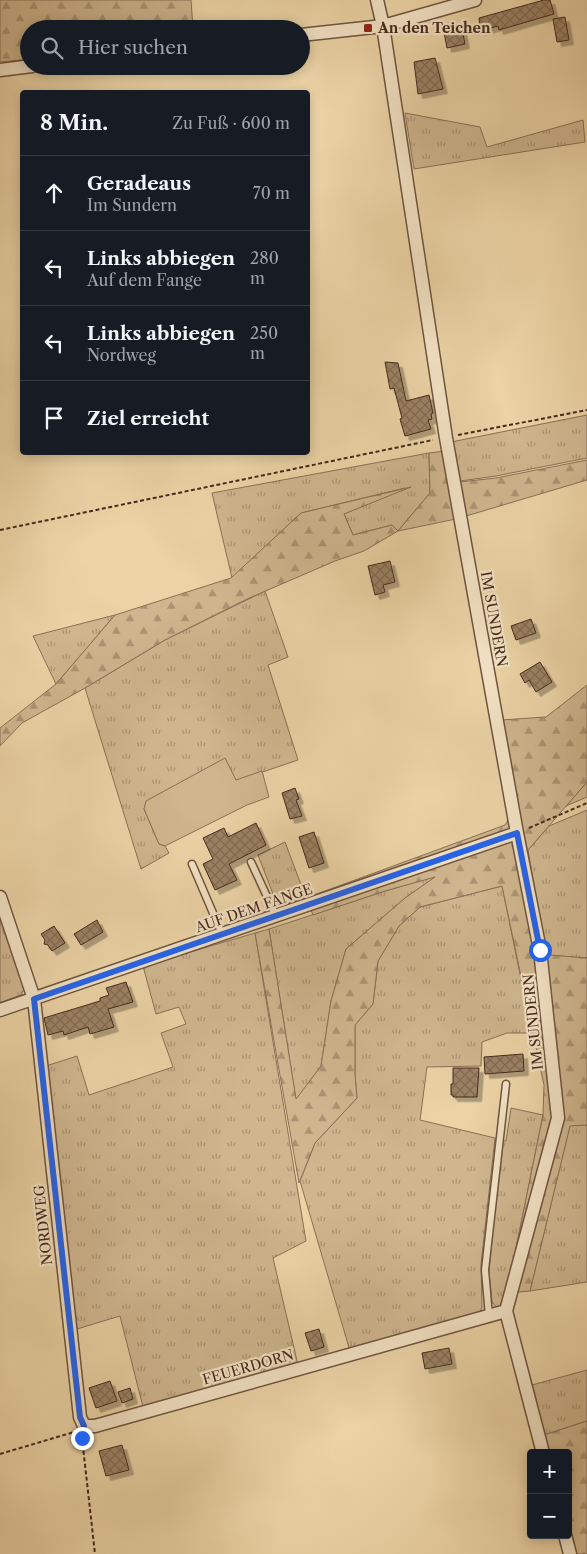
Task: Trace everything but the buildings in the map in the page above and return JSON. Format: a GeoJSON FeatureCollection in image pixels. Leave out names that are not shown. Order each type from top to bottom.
{"type":"FeatureCollection","features":[{"type":"Feature","properties":{"kind":"street"},"geometry":{"type":"LineString","coordinates":[[377,0],[383,26],[445,436]]}},
{"type":"Feature","properties":{"kind":"street"},"geometry":{"type":"LineString","coordinates":[[310,34],[383,26],[476,0]]}},
{"type":"Feature","properties":{"kind":"street"},"geometry":{"type":"LineString","coordinates":[[0,70],[20,68]]}},
{"type":"Feature","properties":{"kind":"street","name":"IM SUNDERN"},"geometry":{"type":"LineString","coordinates":[[445,436],[540,950],[558,1118],[506,1311],[542,1449]]}},
{"type":"Feature","properties":{"kind":"street","name":"AUF DEM FANGE"},"geometry":{"type":"LineString","coordinates":[[0,1010],[517,833]]}},
{"type":"Feature","properties":{"kind":"street","name":"NORDWEG"},"geometry":{"type":"LineString","coordinates":[[0,897],[34,999],[80,1417],[84,1426]]}},
{"type":"Feature","properties":{"kind":"street","name":"FEUERDORN"},"geometry":{"type":"LineString","coordinates":[[84,1426],[95,1426],[506,1311]]}},
{"type":"Feature","properties":{"kind":"street"},"geometry":{"type":"LineString","coordinates":[[566,1539],[570,1554]]}},
{"type":"Feature","properties":{"kind":"lane"},"geometry":{"type":"LineString","coordinates":[[251,862],[276,916]]}},
{"type":"Feature","properties":{"kind":"lane"},"geometry":{"type":"LineString","coordinates":[[192,864],[222,934]]}},
{"type":"Feature","properties":{"kind":"lane"},"geometry":{"type":"LineString","coordinates":[[489,1316],[485,1270],[506,1084]]}},
{"type":"Feature","properties":{"kind":"path"},"geometry":{"type":"LineString","coordinates":[[0,530],[445,436],[587,410]]}},
{"type":"Feature","properties":{"kind":"path"},"geometry":{"type":"LineString","coordinates":[[517,833],[587,803]]}},
{"type":"Feature","properties":{"kind":"path"},"geometry":{"type":"LineString","coordinates":[[0,1454],[71,1434],[84,1426]]}},
{"type":"Feature","properties":{"kind":"path"},"geometry":{"type":"LineString","coordinates":[[84,1426],[82,1438],[95,1554]]}},
{"type":"Feature","properties":{"kind":"green space"},"geometry":{"type":"Polygon","coordinates":[[[0,0],[191,0],[192,20],[20,20],[20,60],[0,62],[0,0]]]}},
{"type":"Feature","properties":{"kind":"green space"},"geometry":{"type":"Polygon","coordinates":[[[405,113],[480,127],[487,147],[583,120],[585,142],[414,169],[405,113]]]}},
{"type":"Feature","properties":{"kind":"green space"},"geometry":{"type":"Polygon","coordinates":[[[587,415],[587,458],[460,481],[451,442],[587,415]]]}},
{"type":"Feature","properties":{"kind":"green space"},"geometry":{"type":"Polygon","coordinates":[[[445,451],[450,483],[496,478],[587,460],[587,480],[456,519],[398,531],[430,493],[429,453],[445,451]]]}},
{"type":"Feature","properties":{"kind":"green space"},"geometry":{"type":"Polygon","coordinates":[[[429,453],[430,493],[398,531],[392,525],[353,535],[344,514],[405,488],[301,513],[232,578],[212,493],[429,453]]]}},
{"type":"Feature","properties":{"kind":"green space"},"geometry":{"type":"Polygon","coordinates":[[[411,487],[344,514],[353,535],[392,525],[398,531],[364,551],[335,561],[247,599],[165,640],[22,723],[0,746],[0,728],[56,684],[115,615],[231,578],[301,513],[411,487]]]}},
{"type":"Feature","properties":{"kind":"green space"},"geometry":{"type":"Polygon","coordinates":[[[265,591],[288,657],[268,665],[298,760],[236,781],[225,759],[147,801],[144,809],[159,844],[165,846],[169,853],[141,869],[85,688],[165,640],[265,591]]]}},
{"type":"Feature","properties":{"kind":"green space"},"geometry":{"type":"Polygon","coordinates":[[[115,615],[56,684],[33,636],[115,615]]]}},
{"type":"Feature","properties":{"kind":"green space"},"geometry":{"type":"Polygon","coordinates":[[[587,685],[587,782],[528,850],[520,863],[537,954],[587,958],[587,1125],[570,1126],[530,1291],[507,1293],[543,1115],[544,1085],[502,886],[420,907],[399,926],[378,961],[373,1004],[355,1025],[357,1098],[315,1143],[299,1183],[255,933],[269,929],[296,1099],[321,1066],[331,1001],[346,949],[405,898],[435,877],[385,891],[313,915],[306,898],[505,825],[518,805],[501,720],[546,717],[587,685]]]}},
{"type":"Feature","properties":{"kind":"green space"},"geometry":{"type":"Polygon","coordinates":[[[225,758],[236,780],[262,771],[269,797],[247,805],[165,846],[159,844],[144,809],[146,801],[225,758]]]}},
{"type":"Feature","properties":{"kind":"green space"},"geometry":{"type":"Polygon","coordinates":[[[587,782],[587,797],[566,806],[587,782]]]}},
{"type":"Feature","properties":{"kind":"green space"},"geometry":{"type":"Polygon","coordinates":[[[587,810],[587,958],[545,955],[528,850],[549,826],[587,810]]]}},
{"type":"Feature","properties":{"kind":"green space"},"geometry":{"type":"Polygon","coordinates":[[[285,842],[306,898],[278,907],[258,855],[285,842]]]}},
{"type":"Feature","properties":{"kind":"green space"},"geometry":{"type":"Polygon","coordinates":[[[437,876],[405,898],[346,949],[331,1001],[321,1066],[296,1100],[269,929],[437,876]]]}},
{"type":"Feature","properties":{"kind":"green space"},"geometry":{"type":"Polygon","coordinates":[[[502,886],[532,1033],[507,1033],[482,1042],[481,1066],[427,1067],[420,1120],[495,1138],[481,1264],[482,1308],[478,1315],[350,1351],[300,1181],[315,1143],[357,1098],[355,1025],[373,1004],[378,961],[399,926],[420,907],[502,886]]]}},
{"type":"Feature","properties":{"kind":"green space"},"geometry":{"type":"Polygon","coordinates":[[[0,909],[25,987],[21,995],[0,1003],[0,909]]]}},
{"type":"Feature","properties":{"kind":"green space"},"geometry":{"type":"Polygon","coordinates":[[[255,933],[306,1241],[273,1258],[298,1365],[143,1407],[120,1316],[77,1329],[46,1066],[77,1056],[89,1095],[173,1067],[161,1033],[186,1024],[179,1007],[156,1014],[143,966],[255,933]]]}},
{"type":"Feature","properties":{"kind":"green space"},"geometry":{"type":"Polygon","coordinates":[[[511,1108],[543,1115],[507,1293],[498,1309],[492,1302],[489,1272],[501,1141],[506,1141],[511,1108]]]}},
{"type":"Feature","properties":{"kind":"green space"},"geometry":{"type":"Polygon","coordinates":[[[570,1125],[587,1125],[587,1282],[530,1291],[570,1125]]]}},
{"type":"Feature","properties":{"kind":"green space"},"geometry":{"type":"Polygon","coordinates":[[[587,1370],[587,1421],[544,1435],[532,1385],[587,1370]]]}},
{"type":"Feature","properties":{"kind":"green space"},"geometry":{"type":"Polygon","coordinates":[[[587,1421],[587,1554],[575,1554],[571,1539],[572,1449],[548,1449],[544,1435],[587,1421]]]}},
{"type":"Feature","properties":{"kind":"place","name":"An den Teichen"},"geometry":{"type":"Point","coordinates":[368,28]}},
{"type":"Feature","properties":{"kind":"route"},"geometry":{"type":"LineString","coordinates":[[82,1438],[84,1426],[80,1417],[34,999],[517,833],[540,950]]}}]}
